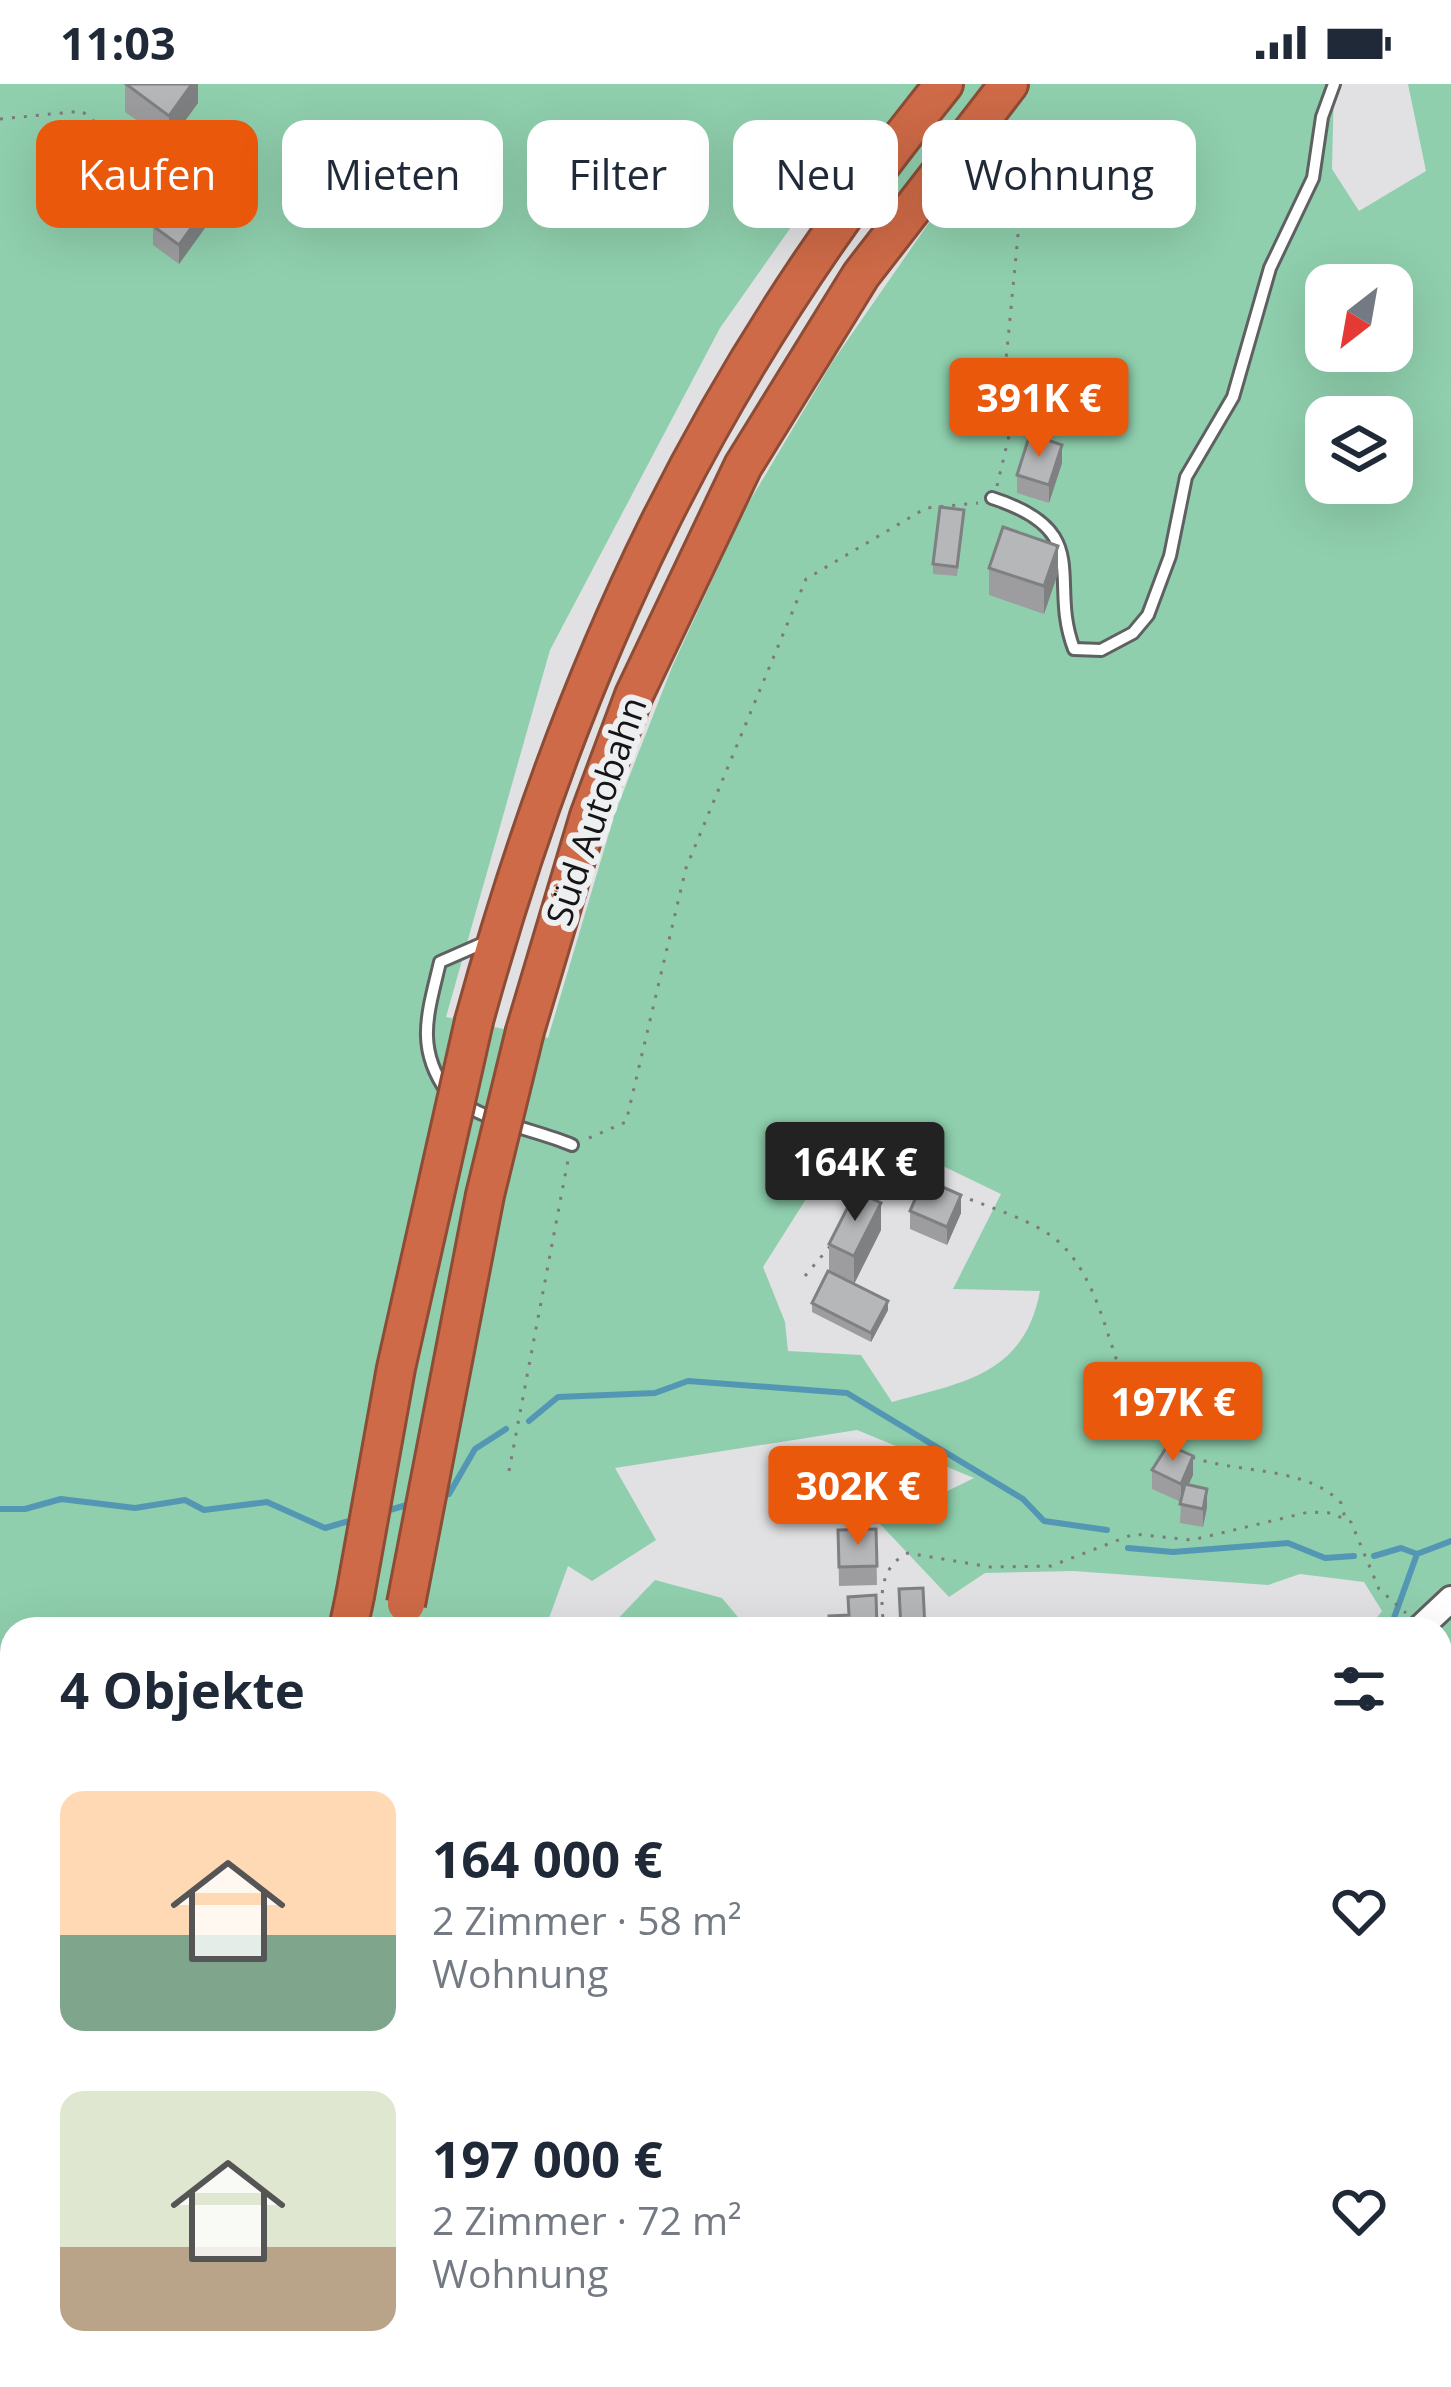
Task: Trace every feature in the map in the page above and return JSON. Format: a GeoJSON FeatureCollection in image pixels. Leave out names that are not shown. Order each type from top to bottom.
{"type":"FeatureCollection","features":[{"type":"Feature","properties":{"kind":"highway","name":"Süd Autobahn"},"geometry":{"type":"LineString","coordinates":[[352,1612],[396,1367],[474,1021],[537,803],[636,562],[754,347],[891,149],[944,84]]}},
{"type":"Feature","properties":{"kind":"highway","name":"Süd Autobahn"},"geometry":{"type":"LineString","coordinates":[[404,1617],[481,1216],[524,1031],[589,816],[687,577],[805,359],[917,201],[1009,84]]}},
{"type":"Feature","properties":{"kind":"street"},"geometry":{"type":"LineString","coordinates":[[1424,1617],[1451,1599]]}},
{"type":"Feature","properties":{"kind":"lane"},"geometry":{"type":"LineString","coordinates":[[992,498],[1026,511],[1058,543],[1067,575],[1074,649],[1101,650],[1133,633],[1162,584],[1186,477],[1233,397],[1270,268],[1313,178],[1322,117],[1334,84]]}},
{"type":"Feature","properties":{"kind":"lane"},"geometry":{"type":"LineString","coordinates":[[497,937],[440,962],[430,1003],[428,1066],[448,1093],[480,1115],[532,1127],[572,1145]]}},
{"type":"Feature","properties":{"kind":"path"},"geometry":{"type":"LineString","coordinates":[[0,119],[82,110],[93,120]]}},
{"type":"Feature","properties":{"kind":"path"},"geometry":{"type":"LineString","coordinates":[[508,1471],[572,1145],[626,1122],[686,868],[806,579],[926,508],[992,498],[1005,466],[1012,423],[1004,381],[1019,228]]}},
{"type":"Feature","properties":{"kind":"path"},"geometry":{"type":"LineString","coordinates":[[866,1197],[904,1178],[939,1187]]}},
{"type":"Feature","properties":{"kind":"path"},"geometry":{"type":"LineString","coordinates":[[960,1196],[1061,1244],[1094,1305],[1123,1381],[1156,1436],[1205,1461],[1312,1483],[1332,1493],[1386,1596],[1409,1617]]}},
{"type":"Feature","properties":{"kind":"path"},"geometry":{"type":"LineString","coordinates":[[805,1276],[836,1237]]}},
{"type":"Feature","properties":{"kind":"path"},"geometry":{"type":"LineString","coordinates":[[883,1617],[880,1589],[897,1559],[908,1552],[990,1567],[1051,1566],[1134,1534],[1192,1540],[1297,1514],[1345,1517]]}},
{"type":"Feature","properties":{"kind":"green space"},"geometry":{"type":"Polygon","coordinates":[[[0,84],[1334,84],[1332,169],[1359,211],[1426,171],[1408,84],[1451,84],[1451,1617],[1377,1617],[1382,1611],[1364,1582],[1300,1574],[1268,1585],[1073,1571],[985,1573],[949,1597],[880,1524],[974,1478],[857,1430],[615,1468],[656,1540],[592,1581],[568,1566],[549,1617],[0,1617],[0,84]],[[733,120],[733,228],[790,228],[720,328],[550,650],[446,1017],[548,1038],[615,813],[672,667],[745,509],[833,361],[925,228],[1196,228],[1196,120],[922,120],[922,209],[898,191],[898,120],[733,120]],[[899,1145],[850,1166],[832,1158],[763,1267],[785,1322],[788,1351],[861,1355],[892,1402],[966,1380],[1005,1358],[1032,1319],[1040,1291],[953,1289],[1001,1194],[899,1145]]]}},
{"type":"Feature","properties":{"kind":"green space"},"geometry":{"type":"Polygon","coordinates":[[[655,1580],[722,1598],[738,1617],[620,1617],[655,1580]]]}},
{"type":"Feature","properties":{"kind":"building"},"geometry":{"type":"Polygon","coordinates":[[[126,84],[192,84],[169,116],[126,84]]]}},
{"type":"Feature","properties":{"kind":"building"},"geometry":{"type":"Polygon","coordinates":[[[156,228],[191,228],[179,245],[156,228]]]}},
{"type":"Feature","properties":{"kind":"building"},"geometry":{"type":"Polygon","coordinates":[[[1030,434],[1062,445],[1049,485],[1017,475],[1030,434]]]}},
{"type":"Feature","properties":{"kind":"building"},"geometry":{"type":"Polygon","coordinates":[[[940,507],[964,510],[957,567],[933,564],[940,507]]]}},
{"type":"Feature","properties":{"kind":"building"},"geometry":{"type":"Polygon","coordinates":[[[1003,527],[1058,546],[1044,586],[989,568],[1003,527]]]}},
{"type":"Feature","properties":{"kind":"building"},"geometry":{"type":"Polygon","coordinates":[[[924,1179],[961,1195],[947,1227],[910,1211],[924,1179]]]}},
{"type":"Feature","properties":{"kind":"building"},"geometry":{"type":"Polygon","coordinates":[[[856,1191],[881,1203],[854,1256],[829,1244],[856,1191]]]}},
{"type":"Feature","properties":{"kind":"building"},"geometry":{"type":"Polygon","coordinates":[[[828,1271],[888,1301],[871,1333],[812,1303],[828,1271]]]}},
{"type":"Feature","properties":{"kind":"building"},"geometry":{"type":"Polygon","coordinates":[[[1168,1445],[1193,1456],[1181,1484],[1152,1470],[1168,1445]]]}},
{"type":"Feature","properties":{"kind":"building"},"geometry":{"type":"Polygon","coordinates":[[[1185,1484],[1207,1489],[1203,1509],[1180,1504],[1185,1484]]]}},
{"type":"Feature","properties":{"kind":"building"},"geometry":{"type":"Polygon","coordinates":[[[876,1529],[877,1566],[839,1567],[838,1530],[876,1529]]]}},
{"type":"Feature","properties":{"kind":"building"},"geometry":{"type":"Polygon","coordinates":[[[923,1588],[924,1617],[900,1617],[899,1589],[923,1588]]]}},
{"type":"Feature","properties":{"kind":"building"},"geometry":{"type":"Polygon","coordinates":[[[876,1595],[877,1617],[829,1617],[849,1615],[848,1597],[876,1595]]]}},
{"type":"Feature","properties":{"kind":"waterway"},"geometry":{"type":"LineString","coordinates":[[529,1421],[558,1397],[655,1393],[688,1381],[847,1393],[1023,1499],[1044,1521],[1107,1530]]}},
{"type":"Feature","properties":{"kind":"waterway"},"geometry":{"type":"LineString","coordinates":[[438,1497],[449,1494],[475,1449],[506,1429]]}},
{"type":"Feature","properties":{"kind":"waterway"},"geometry":{"type":"LineString","coordinates":[[0,1509],[25,1509],[61,1499],[135,1508],[185,1500],[204,1510],[267,1502],[325,1528],[356,1519]]}},
{"type":"Feature","properties":{"kind":"waterway"},"geometry":{"type":"LineString","coordinates":[[386,1511],[414,1503]]}},
{"type":"Feature","properties":{"kind":"waterway"},"geometry":{"type":"LineString","coordinates":[[1394,1617],[1417,1554],[1451,1541]]}},
{"type":"Feature","properties":{"kind":"waterway"},"geometry":{"type":"LineString","coordinates":[[1128,1548],[1173,1552],[1288,1543],[1325,1558],[1354,1556]]}},
{"type":"Feature","properties":{"kind":"waterway"},"geometry":{"type":"LineString","coordinates":[[1374,1556],[1401,1548],[1417,1554]]}}]}
